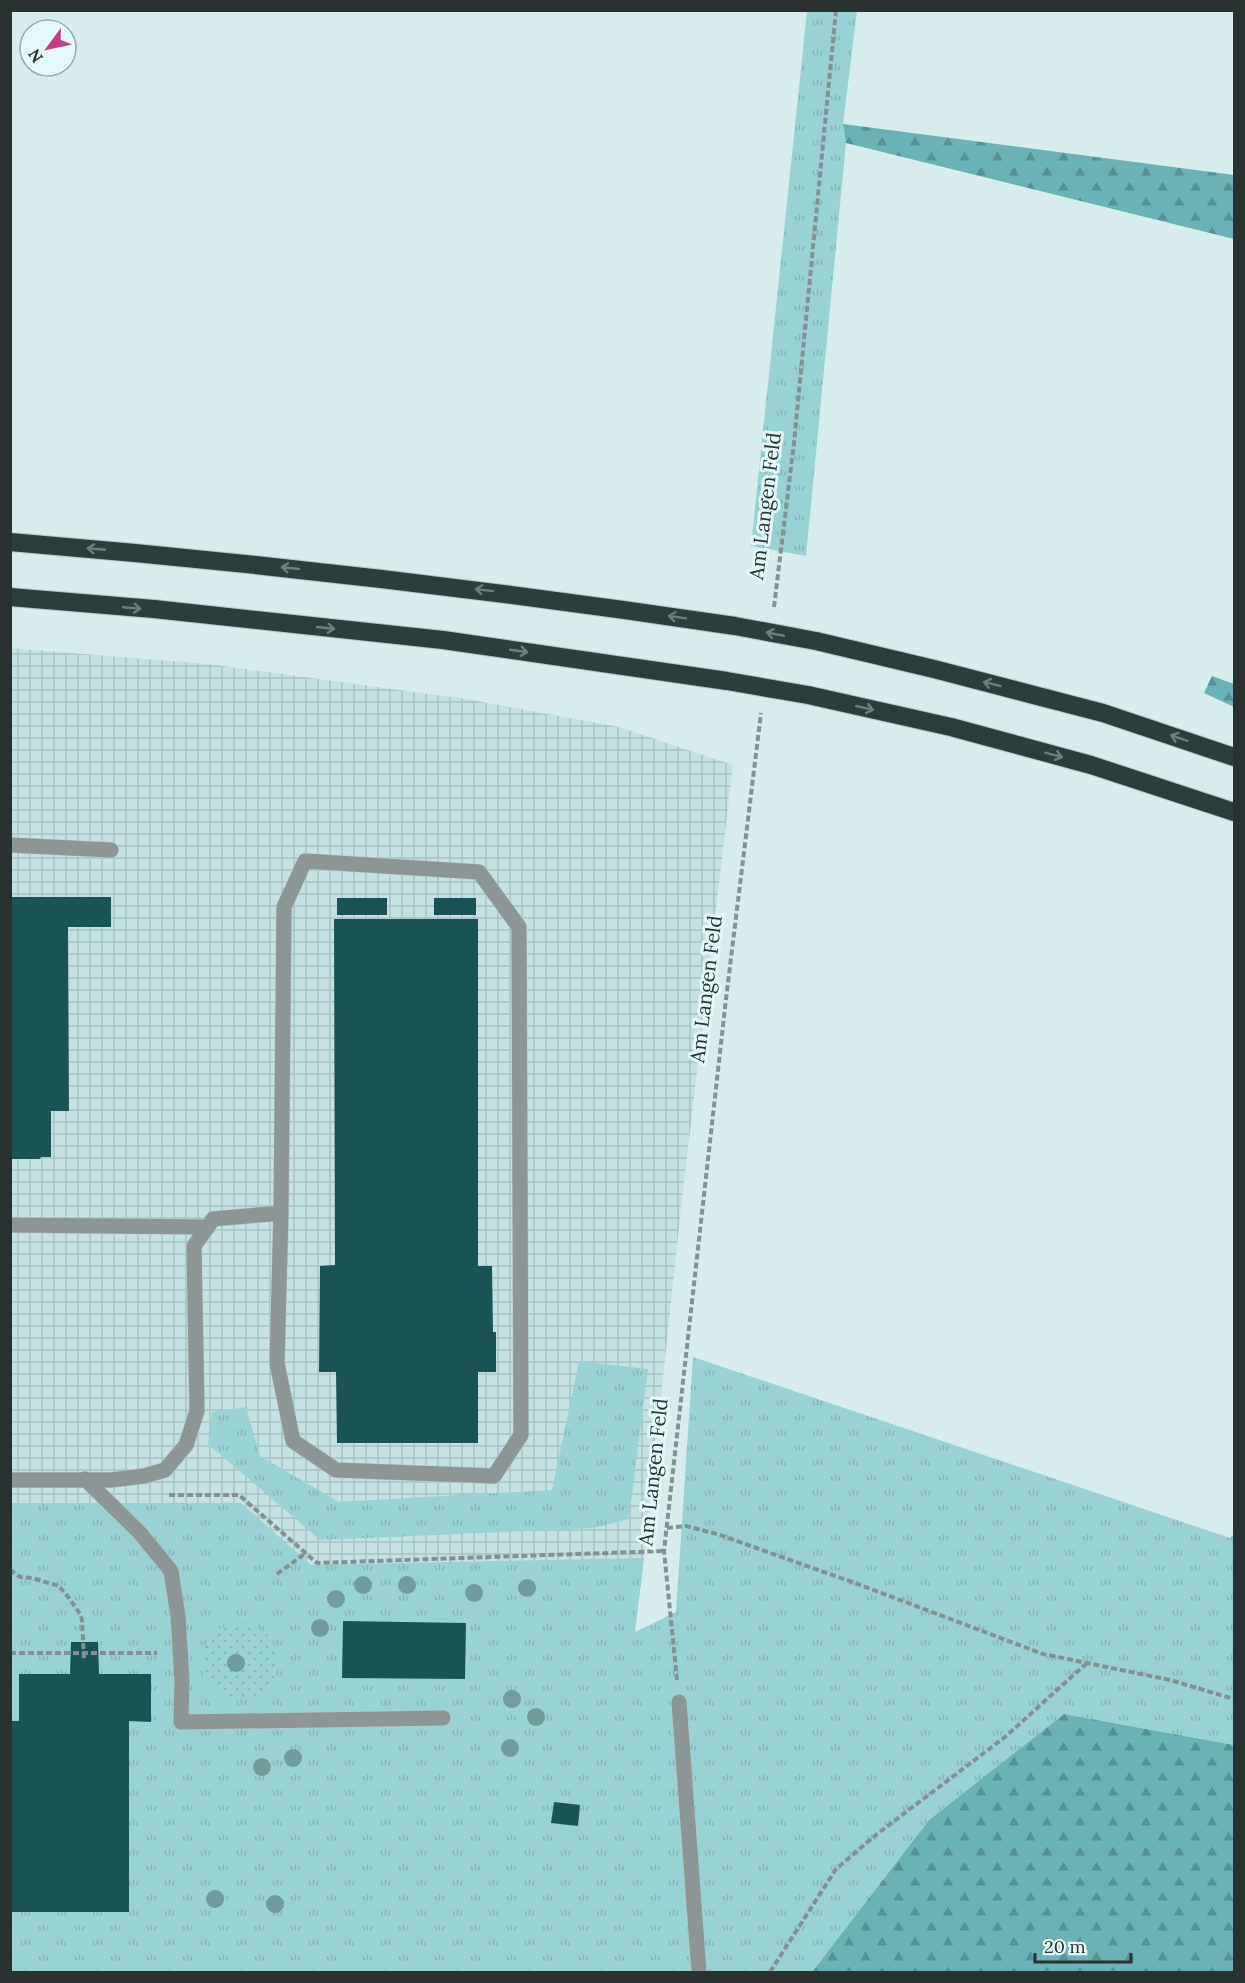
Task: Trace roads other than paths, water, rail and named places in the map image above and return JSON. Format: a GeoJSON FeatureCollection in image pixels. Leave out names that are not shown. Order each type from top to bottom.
{"type":"FeatureCollection","features":[{"type":"Feature","properties":{"kind":"highway"},"geometry":{"type":"LineString","coordinates":[[10,542],[373,577],[574,602],[735,626],[816,641],[1103,712],[1234,757]]}},
{"type":"Feature","properties":{"kind":"highway"},"geometry":{"type":"LineString","coordinates":[[10,597],[154,609],[431,639],[727,681],[808,695],[951,727],[1069,759],[1234,812]]}},
{"type":"Feature","properties":{"kind":"street"},"geometry":{"type":"LineString","coordinates":[[10,845],[111,850]]}},
{"type":"Feature","properties":{"kind":"street"},"geometry":{"type":"LineString","coordinates":[[305,861],[479,872],[519,927],[521,1435],[494,1476],[336,1470],[293,1441],[277,1364],[281,1213],[284,906],[305,861]]}},
{"type":"Feature","properties":{"kind":"street"},"geometry":{"type":"LineString","coordinates":[[10,1480],[111,1480],[144,1476],[165,1470],[186,1445],[197,1411],[194,1246],[213,1219],[281,1213]]}},
{"type":"Feature","properties":{"kind":"street"},"geometry":{"type":"LineString","coordinates":[[10,1225],[208,1227]]}},
{"type":"Feature","properties":{"kind":"street"},"geometry":{"type":"LineString","coordinates":[[84,1479],[140,1533],[171,1571],[178,1616],[182,1681],[181,1722],[442,1718]]}},
{"type":"Feature","properties":{"kind":"street"},"geometry":{"type":"LineString","coordinates":[[679,1702],[699,1972]]}}]}
